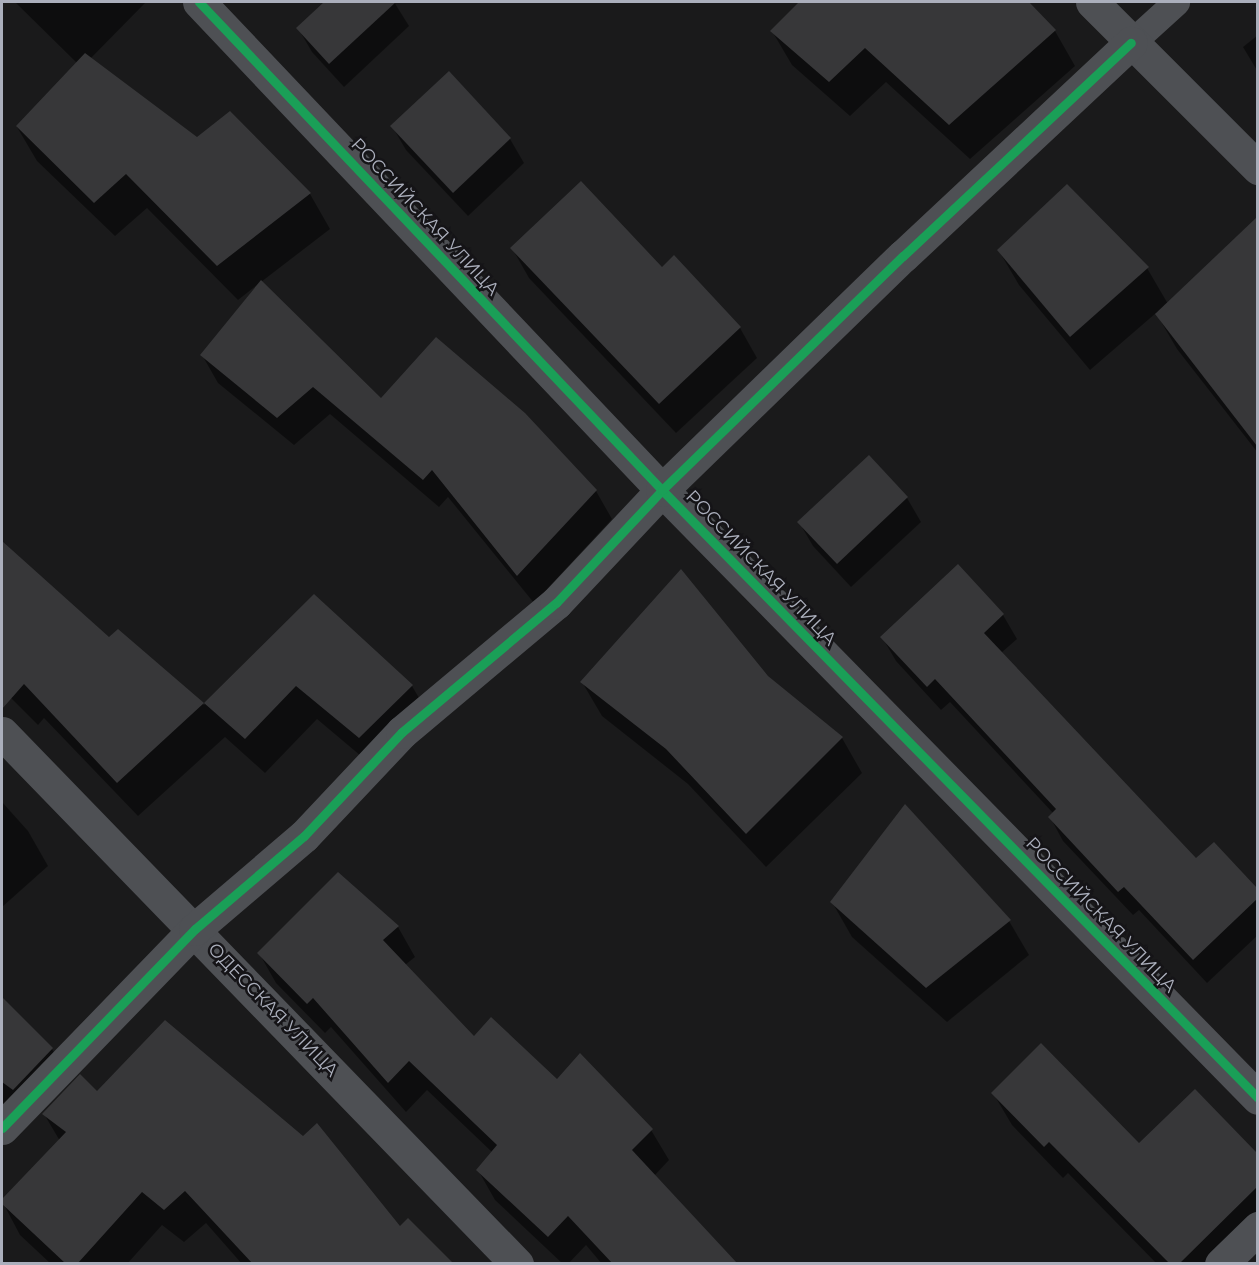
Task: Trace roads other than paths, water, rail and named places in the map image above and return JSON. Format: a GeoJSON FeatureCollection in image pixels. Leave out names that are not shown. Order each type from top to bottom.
{"type":"FeatureCollection","features":[{"type":"Feature","properties":{"kind":"street","name":"РОССИЙСКАЯ УЛИЦА"},"geometry":{"type":"LineString","coordinates":[[199,2],[662,490],[1257,1098]]}},
{"type":"Feature","properties":{"kind":"street"},"geometry":{"type":"LineString","coordinates":[[1092,2],[1131,44],[1257,168]]}},
{"type":"Feature","properties":{"kind":"street"},"geometry":{"type":"LineString","coordinates":[[2,1128],[195,929],[303,836],[402,732],[556,603],[662,490],[903,256],[1131,44]]}},
{"type":"Feature","properties":{"kind":"street","name":"ОДЕССКАЯ УЛИЦА"},"geometry":{"type":"LineString","coordinates":[[2,733],[195,929],[517,1263]]}},
{"type":"Feature","properties":{"kind":"street"},"geometry":{"type":"LineString","coordinates":[[1221,1263],[1257,1228]]}},
{"type":"Feature","properties":{"kind":"lane"},"geometry":{"type":"LineString","coordinates":[[1131,44],[1176,2]]}}]}
